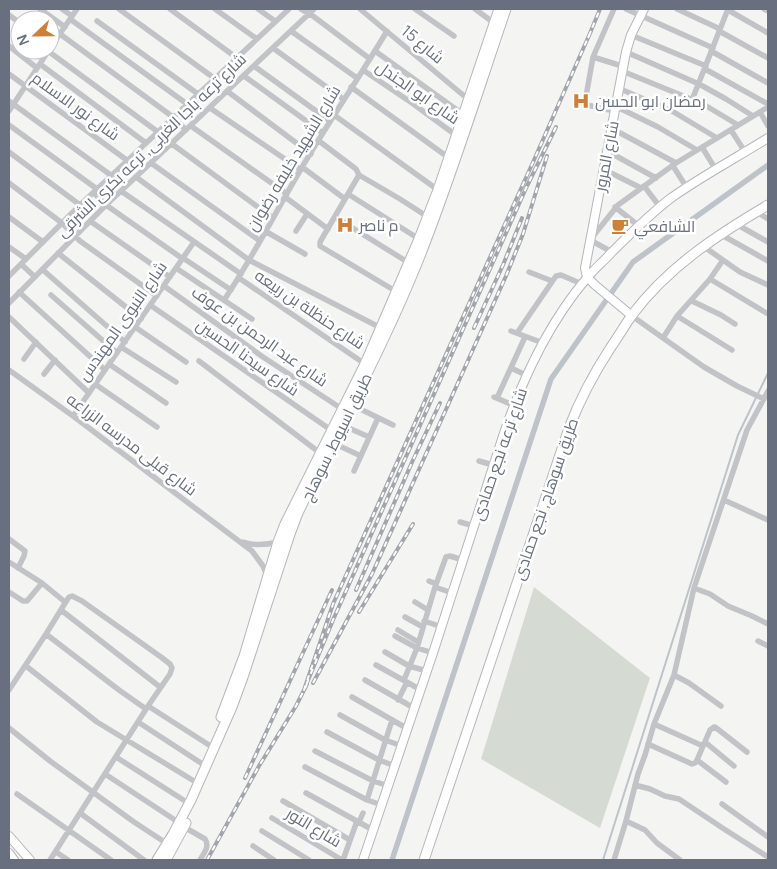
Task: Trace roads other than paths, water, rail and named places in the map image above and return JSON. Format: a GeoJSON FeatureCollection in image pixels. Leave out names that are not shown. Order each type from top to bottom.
{"type":"FeatureCollection","features":[{"type":"Feature","properties":{"kind":"main road","name":"طريق اسيوط, سوهاج"},"geometry":{"type":"LineString","coordinates":[[151,860],[198,778],[201,763],[238,674],[267,578],[380,347],[448,180],[489,50],[494,23],[499,9]]}},
{"type":"Feature","properties":{"kind":"main road","name":"طريق اسيوط, سوهاج"},"geometry":{"type":"LineString","coordinates":[[157,860],[178,825],[240,687],[291,511],[365,364],[409,263],[416,255],[419,239],[469,100],[506,9]]}},
{"type":"Feature","properties":{"kind":"main road","name":"طريق سوهاج, نجع حمادى"},"geometry":{"type":"LineString","coordinates":[[424,860],[514,589],[574,415],[586,390],[599,366],[632,316],[665,278],[720,234],[768,205]]}},
{"type":"Feature","properties":{"kind":"main road"},"geometry":{"type":"LineString","coordinates":[[166,860],[184,828],[198,778]]}},
{"type":"Feature","properties":{"kind":"street"},"geometry":{"type":"LineString","coordinates":[[40,9],[65,26]]}},
{"type":"Feature","properties":{"kind":"street"},"geometry":{"type":"LineString","coordinates":[[62,9],[187,104]]}},
{"type":"Feature","properties":{"kind":"street"},"geometry":{"type":"LineString","coordinates":[[77,9],[60,34],[188,128],[286,196],[328,229]]}},
{"type":"Feature","properties":{"kind":"street"},"geometry":{"type":"LineString","coordinates":[[120,9],[214,78]]}},
{"type":"Feature","properties":{"kind":"street"},"geometry":{"type":"LineString","coordinates":[[170,9],[237,58]]}},
{"type":"Feature","properties":{"kind":"street"},"geometry":{"type":"LineString","coordinates":[[215,9],[257,39]]}},
{"type":"Feature","properties":{"kind":"street"},"geometry":{"type":"LineString","coordinates":[[258,9],[276,21]]}},
{"type":"Feature","properties":{"kind":"street"},"geometry":{"type":"LineString","coordinates":[[9,276],[80,205],[289,9]]}},
{"type":"Feature","properties":{"kind":"street"},"geometry":{"type":"LineString","coordinates":[[301,9],[370,59]]}},
{"type":"Feature","properties":{"kind":"street","name":"شارع ترعه باجا الغربى, ترعه بكرى الشرقى"},"geometry":{"type":"LineString","coordinates":[[9,303],[106,205],[314,9]]}},
{"type":"Feature","properties":{"kind":"street","name":"شارع 15"},"geometry":{"type":"LineString","coordinates":[[360,9],[469,100]]}},
{"type":"Feature","properties":{"kind":"street"},"geometry":{"type":"LineString","coordinates":[[415,9],[454,36]]}},
{"type":"Feature","properties":{"kind":"street"},"geometry":{"type":"LineString","coordinates":[[475,9],[494,23]]}},
{"type":"Feature","properties":{"kind":"street"},"geometry":{"type":"LineString","coordinates":[[614,9],[593,57],[584,102],[587,105],[614,109],[658,127],[699,149],[716,170]]}},
{"type":"Feature","properties":{"kind":"street"},"geometry":{"type":"LineString","coordinates":[[626,9],[642,12],[712,49],[768,83]]}},
{"type":"Feature","properties":{"kind":"street"},"geometry":{"type":"LineString","coordinates":[[677,9],[720,30],[768,58]]}},
{"type":"Feature","properties":{"kind":"street"},"geometry":{"type":"LineString","coordinates":[[692,100],[728,9],[768,33]]}},
{"type":"Feature","properties":{"kind":"street"},"geometry":{"type":"LineString","coordinates":[[764,9],[768,11]]}},
{"type":"Feature","properties":{"kind":"street","name":"شارع المرور"},"geometry":{"type":"LineString","coordinates":[[588,277],[585,268],[622,68],[631,34],[642,12]]}},
{"type":"Feature","properties":{"kind":"street"},"geometry":{"type":"LineString","coordinates":[[97,21],[198,94]]}},
{"type":"Feature","properties":{"kind":"street"},"geometry":{"type":"LineString","coordinates":[[291,31],[357,78]]}},
{"type":"Feature","properties":{"kind":"street","name":"شارع الشهيد خليفه رضوان"},"geometry":{"type":"LineString","coordinates":[[224,300],[240,276],[343,99],[387,31]]}},
{"type":"Feature","properties":{"kind":"street"},"geometry":{"type":"LineString","coordinates":[[612,252],[590,240],[615,207],[674,164],[768,106],[705,68],[631,34]]}},
{"type":"Feature","properties":{"kind":"street"},"geometry":{"type":"LineString","coordinates":[[9,46],[146,143]]}},
{"type":"Feature","properties":{"kind":"street"},"geometry":{"type":"LineString","coordinates":[[273,48],[343,99]]}},
{"type":"Feature","properties":{"kind":"street"},"geometry":{"type":"LineString","coordinates":[[375,51],[464,115]]}},
{"type":"Feature","properties":{"kind":"street"},"geometry":{"type":"LineString","coordinates":[[626,52],[699,84],[753,116]]}},
{"type":"Feature","properties":{"kind":"street"},"geometry":{"type":"LineString","coordinates":[[60,56],[158,132]]}},
{"type":"Feature","properties":{"kind":"street"},"geometry":{"type":"LineString","coordinates":[[593,57],[708,107],[738,125]]}},
{"type":"Feature","properties":{"kind":"street"},"geometry":{"type":"LineString","coordinates":[[9,111],[11,102],[25,86],[42,60]]}},
{"type":"Feature","properties":{"kind":"street"},"geometry":{"type":"LineString","coordinates":[[254,66],[438,190]]}},
{"type":"Feature","properties":{"kind":"street","name":"شارع ابو الجندل"},"geometry":{"type":"LineString","coordinates":[[363,70],[457,136]]}},
{"type":"Feature","properties":{"kind":"street","name":"شارع نور الاسلام"},"geometry":{"type":"LineString","coordinates":[[9,74],[128,161]]}},
{"type":"Feature","properties":{"kind":"street"},"geometry":{"type":"LineString","coordinates":[[244,76],[323,133]]}},
{"type":"Feature","properties":{"kind":"street"},"geometry":{"type":"LineString","coordinates":[[351,87],[449,158]]}},
{"type":"Feature","properties":{"kind":"street"},"geometry":{"type":"LineString","coordinates":[[618,88],[672,111],[717,138]]}},
{"type":"Feature","properties":{"kind":"street"},"geometry":{"type":"LineString","coordinates":[[228,91],[311,154]]}},
{"type":"Feature","properties":{"kind":"street"},"geometry":{"type":"LineString","coordinates":[[11,102],[112,176]]}},
{"type":"Feature","properties":{"kind":"street"},"geometry":{"type":"LineString","coordinates":[[210,108],[302,168],[419,239]]}},
{"type":"Feature","properties":{"kind":"street"},"geometry":{"type":"LineString","coordinates":[[760,112],[768,126]]}},
{"type":"Feature","properties":{"kind":"street"},"geometry":{"type":"LineString","coordinates":[[9,125],[96,191],[106,205],[231,290]]}},
{"type":"Feature","properties":{"kind":"street"},"geometry":{"type":"LineString","coordinates":[[611,128],[674,164],[687,188]]}},
{"type":"Feature","properties":{"kind":"street"},"geometry":{"type":"LineString","coordinates":[[731,130],[745,152]]}},
{"type":"Feature","properties":{"kind":"street","name":"شارع ترعه نجع حمادى"},"geometry":{"type":"LineString","coordinates":[[363,860],[442,627],[513,405],[543,343],[561,313],[582,284],[639,226],[660,207],[687,188],[768,138]]}},
{"type":"Feature","properties":{"kind":"street"},"geometry":{"type":"LineString","coordinates":[[319,141],[358,170],[359,175],[428,217]]}},
{"type":"Feature","properties":{"kind":"street"},"geometry":{"type":"LineString","coordinates":[[172,144],[273,218]]}},
{"type":"Feature","properties":{"kind":"street"},"geometry":{"type":"LineString","coordinates":[[607,151],[656,178]]}},
{"type":"Feature","properties":{"kind":"street"},"geometry":{"type":"LineString","coordinates":[[9,152],[80,205]]}},
{"type":"Feature","properties":{"kind":"street"},"geometry":{"type":"LineString","coordinates":[[151,163],[260,241]]}},
{"type":"Feature","properties":{"kind":"street"},"geometry":{"type":"LineString","coordinates":[[603,169],[642,187],[660,207]]}},
{"type":"Feature","properties":{"kind":"street"},"geometry":{"type":"LineString","coordinates":[[359,175],[320,242],[321,247],[397,292]]}},
{"type":"Feature","properties":{"kind":"street"},"geometry":{"type":"LineString","coordinates":[[136,177],[249,260],[381,328]]}},
{"type":"Feature","properties":{"kind":"street"},"geometry":{"type":"LineString","coordinates":[[9,183],[62,223],[80,241],[157,296]]}},
{"type":"Feature","properties":{"kind":"street","name":"شارع حنظلة بن ربيعه"},"geometry":{"type":"LineString","coordinates":[[121,191],[365,364]]}},
{"type":"Feature","properties":{"kind":"street"},"geometry":{"type":"LineString","coordinates":[[615,207],[639,226]]}},
{"type":"Feature","properties":{"kind":"street"},"geometry":{"type":"LineString","coordinates":[[756,212],[768,219]]}},
{"type":"Feature","properties":{"kind":"street"},"geometry":{"type":"LineString","coordinates":[[296,231],[307,214]]}},
{"type":"Feature","properties":{"kind":"street"},"geometry":{"type":"LineString","coordinates":[[9,217],[43,242]]}},
{"type":"Feature","properties":{"kind":"street"},"geometry":{"type":"LineString","coordinates":[[334,217],[409,263]]}},
{"type":"Feature","properties":{"kind":"street"},"geometry":{"type":"LineString","coordinates":[[90,221],[170,277]]}},
{"type":"Feature","properties":{"kind":"street"},"geometry":{"type":"LineString","coordinates":[[736,224],[768,242]]}},
{"type":"Feature","properties":{"kind":"street"},"geometry":{"type":"LineString","coordinates":[[265,231],[305,254]]}},
{"type":"Feature","properties":{"kind":"street"},"geometry":{"type":"LineString","coordinates":[[720,234],[768,261]]}},
{"type":"Feature","properties":{"kind":"street","name":"شارع النبوى المهندس"},"geometry":{"type":"LineString","coordinates":[[73,416],[194,242]]}},
{"type":"Feature","properties":{"kind":"street"},"geometry":{"type":"LineString","coordinates":[[704,246],[740,272],[768,285]]}},
{"type":"Feature","properties":{"kind":"street"},"geometry":{"type":"LineString","coordinates":[[9,247],[26,259]]}},
{"type":"Feature","properties":{"kind":"street"},"geometry":{"type":"LineString","coordinates":[[58,253],[141,319]]}},
{"type":"Feature","properties":{"kind":"street"},"geometry":{"type":"LineString","coordinates":[[663,338],[678,316],[710,279],[723,260]]}},
{"type":"Feature","properties":{"kind":"street"},"geometry":{"type":"LineString","coordinates":[[21,264],[34,278]]}},
{"type":"Feature","properties":{"kind":"street"},"geometry":{"type":"LineString","coordinates":[[176,268],[252,319]]}},
{"type":"Feature","properties":{"kind":"street"},"geometry":{"type":"LineString","coordinates":[[43,270],[123,344],[176,382]]}},
{"type":"Feature","properties":{"kind":"street"},"geometry":{"type":"LineString","coordinates":[[529,272],[552,281]]}},
{"type":"Feature","properties":{"kind":"street"},"geometry":{"type":"LineString","coordinates":[[543,343],[514,332],[556,276],[559,274],[582,284]]}},
{"type":"Feature","properties":{"kind":"street"},"geometry":{"type":"LineString","coordinates":[[588,277],[594,285],[632,316],[704,367],[764,399]]}},
{"type":"Feature","properties":{"kind":"street"},"geometry":{"type":"LineString","coordinates":[[710,279],[768,314]]}},
{"type":"Feature","properties":{"kind":"street","name":"شارع عبد الرحمن بن عوف"},"geometry":{"type":"LineString","coordinates":[[164,286],[263,357],[342,409]]}},
{"type":"Feature","properties":{"kind":"street"},"geometry":{"type":"LineString","coordinates":[[20,292],[105,370]]}},
{"type":"Feature","properties":{"kind":"street"},"geometry":{"type":"LineString","coordinates":[[51,295],[117,352]]}},
{"type":"Feature","properties":{"kind":"street"},"geometry":{"type":"LineString","coordinates":[[692,301],[736,324]]}},
{"type":"Feature","properties":{"kind":"street","name":"شارع سيدنا الحسين"},"geometry":{"type":"LineString","coordinates":[[150,306],[332,430]]}},
{"type":"Feature","properties":{"kind":"street"},"geometry":{"type":"LineString","coordinates":[[678,316],[732,350]]}},
{"type":"Feature","properties":{"kind":"street"},"geometry":{"type":"LineString","coordinates":[[9,317],[89,393]]}},
{"type":"Feature","properties":{"kind":"street"},"geometry":{"type":"LineString","coordinates":[[135,327],[186,362]]}},
{"type":"Feature","properties":{"kind":"street"},"geometry":{"type":"LineString","coordinates":[[513,405],[495,398],[526,337]]}},
{"type":"Feature","properties":{"kind":"street"},"geometry":{"type":"LineString","coordinates":[[24,359],[36,342]]}},
{"type":"Feature","properties":{"kind":"street"},"geometry":{"type":"LineString","coordinates":[[44,374],[54,360]]}},
{"type":"Feature","properties":{"kind":"street"},"geometry":{"type":"LineString","coordinates":[[199,361],[320,453]]}},
{"type":"Feature","properties":{"kind":"street"},"geometry":{"type":"LineString","coordinates":[[109,364],[166,403]]}},
{"type":"Feature","properties":{"kind":"street"},"geometry":{"type":"LineString","coordinates":[[511,368],[526,375]]}},
{"type":"Feature","properties":{"kind":"street","name":"شارع قبلى مدرسه الزراعه"},"geometry":{"type":"LineString","coordinates":[[9,370],[252,551],[265,571],[267,578]]}},
{"type":"Feature","properties":{"kind":"street"},"geometry":{"type":"LineString","coordinates":[[95,384],[157,426]]}},
{"type":"Feature","properties":{"kind":"street"},"geometry":{"type":"LineString","coordinates":[[614,860],[654,724],[674,675],[694,588],[747,430],[768,391]]}},
{"type":"Feature","properties":{"kind":"street"},"geometry":{"type":"LineString","coordinates":[[352,405],[393,425]]}},
{"type":"Feature","properties":{"kind":"street"},"geometry":{"type":"LineString","coordinates":[[354,471],[378,418]]}},
{"type":"Feature","properties":{"kind":"street"},"geometry":{"type":"LineString","coordinates":[[342,425],[369,437]]}},
{"type":"Feature","properties":{"kind":"street"},"geometry":{"type":"LineString","coordinates":[[333,443],[361,456]]}},
{"type":"Feature","properties":{"kind":"street"},"geometry":{"type":"LineString","coordinates":[[479,461],[493,465]]}},
{"type":"Feature","properties":{"kind":"street"},"geometry":{"type":"LineString","coordinates":[[724,500],[768,520]]}},
{"type":"Feature","properties":{"kind":"street"},"geometry":{"type":"LineString","coordinates":[[460,522],[474,526]]}},
{"type":"Feature","properties":{"kind":"street"},"geometry":{"type":"LineString","coordinates":[[9,539],[25,551],[18,568]]}},
{"type":"Feature","properties":{"kind":"street","name":"شارع قبلى مدرسه الزراعه"},"geometry":{"type":"LineString","coordinates":[[239,541],[258,545],[282,544]]}},
{"type":"Feature","properties":{"kind":"street"},"geometry":{"type":"LineString","coordinates":[[398,700],[406,681],[435,585],[447,556],[463,560]]}},
{"type":"Feature","properties":{"kind":"street"},"geometry":{"type":"LineString","coordinates":[[9,562],[42,583],[66,602]]}},
{"type":"Feature","properties":{"kind":"street"},"geometry":{"type":"LineString","coordinates":[[429,581],[452,593]]}},
{"type":"Feature","properties":{"kind":"street"},"geometry":{"type":"LineString","coordinates":[[9,592],[23,601],[27,601],[42,583]]}},
{"type":"Feature","properties":{"kind":"street"},"geometry":{"type":"LineString","coordinates":[[694,588],[710,594],[728,606],[768,624]]}},
{"type":"Feature","properties":{"kind":"street"},"geometry":{"type":"LineString","coordinates":[[9,690],[68,597],[74,596],[170,664],[172,670],[50,860]]}},
{"type":"Feature","properties":{"kind":"street"},"geometry":{"type":"LineString","coordinates":[[415,602],[428,610]]}},
{"type":"Feature","properties":{"kind":"street"},"geometry":{"type":"LineString","coordinates":[[61,610],[160,687]]}},
{"type":"Feature","properties":{"kind":"street"},"geometry":{"type":"LineString","coordinates":[[405,617],[423,624],[442,627]]}},
{"type":"Feature","properties":{"kind":"street"},"geometry":{"type":"LineString","coordinates":[[396,633],[433,653]]}},
{"type":"Feature","properties":{"kind":"street"},"geometry":{"type":"LineString","coordinates":[[46,634],[119,690],[210,745]]}},
{"type":"Feature","properties":{"kind":"street"},"geometry":{"type":"LineString","coordinates":[[758,641],[768,646]]}},
{"type":"Feature","properties":{"kind":"street"},"geometry":{"type":"LineString","coordinates":[[385,652],[410,666],[427,671]]}},
{"type":"Feature","properties":{"kind":"street"},"geometry":{"type":"LineString","coordinates":[[376,665],[421,690]]}},
{"type":"Feature","properties":{"kind":"street"},"geometry":{"type":"LineString","coordinates":[[26,666],[97,722],[163,761],[198,778]]}},
{"type":"Feature","properties":{"kind":"street"},"geometry":{"type":"LineString","coordinates":[[674,675],[689,683],[721,706]]}},
{"type":"Feature","properties":{"kind":"street"},"geometry":{"type":"LineString","coordinates":[[364,680],[414,708]]}},
{"type":"Feature","properties":{"kind":"street"},"geometry":{"type":"LineString","coordinates":[[352,697],[408,729]]}},
{"type":"Feature","properties":{"kind":"street"},"geometry":{"type":"LineString","coordinates":[[340,715],[385,740],[402,746]]}},
{"type":"Feature","properties":{"kind":"street"},"geometry":{"type":"LineString","coordinates":[[367,800],[392,720]]}},
{"type":"Feature","properties":{"kind":"street"},"geometry":{"type":"LineString","coordinates":[[138,722],[201,763]]}},
{"type":"Feature","properties":{"kind":"street"},"geometry":{"type":"LineString","coordinates":[[654,724],[704,744],[734,766]]}},
{"type":"Feature","properties":{"kind":"street"},"geometry":{"type":"LineString","coordinates":[[9,728],[50,761],[163,841]]}},
{"type":"Feature","properties":{"kind":"street"},"geometry":{"type":"LineString","coordinates":[[648,744],[690,764],[695,763],[710,730],[715,728],[747,752]]}},
{"type":"Feature","properties":{"kind":"street"},"geometry":{"type":"LineString","coordinates":[[327,732],[379,760],[396,766]]}},
{"type":"Feature","properties":{"kind":"street"},"geometry":{"type":"LineString","coordinates":[[315,751],[389,786]]}},
{"type":"Feature","properties":{"kind":"street"},"geometry":{"type":"LineString","coordinates":[[116,757],[185,801]]}},
{"type":"Feature","properties":{"kind":"street"},"geometry":{"type":"LineString","coordinates":[[697,760],[726,782]]}},
{"type":"Feature","properties":{"kind":"street"},"geometry":{"type":"LineString","coordinates":[[305,767],[367,800],[382,805]]}},
{"type":"Feature","properties":{"kind":"street"},"geometry":{"type":"LineString","coordinates":[[105,774],[175,820]]}},
{"type":"Feature","properties":{"kind":"street"},"geometry":{"type":"LineString","coordinates":[[635,786],[679,799],[768,858]]}},
{"type":"Feature","properties":{"kind":"street"},"geometry":{"type":"LineString","coordinates":[[306,793],[373,830]]}},
{"type":"Feature","properties":{"kind":"street"},"geometry":{"type":"LineString","coordinates":[[17,794],[111,860]]}},
{"type":"Feature","properties":{"kind":"street"},"geometry":{"type":"LineString","coordinates":[[283,802],[350,840]]}},
{"type":"Feature","properties":{"kind":"street"},"geometry":{"type":"LineString","coordinates":[[722,804],[768,837]]}},
{"type":"Feature","properties":{"kind":"street"},"geometry":{"type":"LineString","coordinates":[[80,813],[144,860]]}},
{"type":"Feature","properties":{"kind":"street"},"geometry":{"type":"LineString","coordinates":[[342,860],[363,813]]}},
{"type":"Feature","properties":{"kind":"street","name":"شارع النور"},"geometry":{"type":"LineString","coordinates":[[272,818],[342,860]]}},
{"type":"Feature","properties":{"kind":"street"},"geometry":{"type":"LineString","coordinates":[[626,821],[644,830],[657,843],[680,860]]}},
{"type":"Feature","properties":{"kind":"street"},"geometry":{"type":"LineString","coordinates":[[184,828],[207,841],[207,847],[200,860]]}},
{"type":"Feature","properties":{"kind":"street"},"geometry":{"type":"LineString","coordinates":[[262,831],[309,860]]}},
{"type":"Feature","properties":{"kind":"street"},"geometry":{"type":"LineString","coordinates":[[9,836],[30,860]]}},
{"type":"Feature","properties":{"kind":"street"},"geometry":{"type":"LineString","coordinates":[[253,846],[274,860]]}},
{"type":"Feature","properties":{"kind":"street"},"geometry":{"type":"LineString","coordinates":[[56,852],[68,860]]}},
{"type":"Feature","properties":{"kind":"street"},"geometry":{"type":"LineString","coordinates":[[9,854],[14,860]]}},
{"type":"Feature","properties":{"kind":"waterway"},"geometry":{"type":"LineString","coordinates":[[392,860],[551,379],[633,262],[768,165]]}},
{"type":"Feature","properties":{"kind":"waterway"},"geometry":{"type":"LineString","coordinates":[[603,860],[738,435],[768,373]]}},
{"type":"Feature","properties":{"kind":"railway"},"geometry":{"type":"LineString","coordinates":[[588,38],[600,9]]}},
{"type":"Feature","properties":{"kind":"railway"},"geometry":{"type":"LineString","coordinates":[[556,127],[527,186],[333,620],[304,690],[333,604],[591,31]]}},
{"type":"Feature","properties":{"kind":"railway"},"geometry":{"type":"LineString","coordinates":[[313,683],[372,574],[506,276],[523,234],[547,156]]}},
{"type":"Feature","properties":{"kind":"railway"},"geometry":{"type":"LineString","coordinates":[[474,328],[522,218]]}},
{"type":"Feature","properties":{"kind":"railway"},"geometry":{"type":"LineString","coordinates":[[356,590],[440,403]]}},
{"type":"Feature","properties":{"kind":"railway"},"geometry":{"type":"LineString","coordinates":[[359,612],[413,524]]}},
{"type":"Feature","properties":{"kind":"railway"},"geometry":{"type":"LineString","coordinates":[[245,778],[332,590]]}},
{"type":"Feature","properties":{"kind":"railway"},"geometry":{"type":"LineString","coordinates":[[207,860],[307,684]]}},
{"type":"Feature","properties":{"kind":"place","name":"رمضان ابو الحسن"},"geometry":{"type":"Point","coordinates":[581,101]}},
{"type":"Feature","properties":{"kind":"place","name":"م ناصر"},"geometry":{"type":"Point","coordinates":[345,225]}},
{"type":"Feature","properties":{"kind":"place","name":"الشافعي"},"geometry":{"type":"Point","coordinates":[620,226]}}]}
